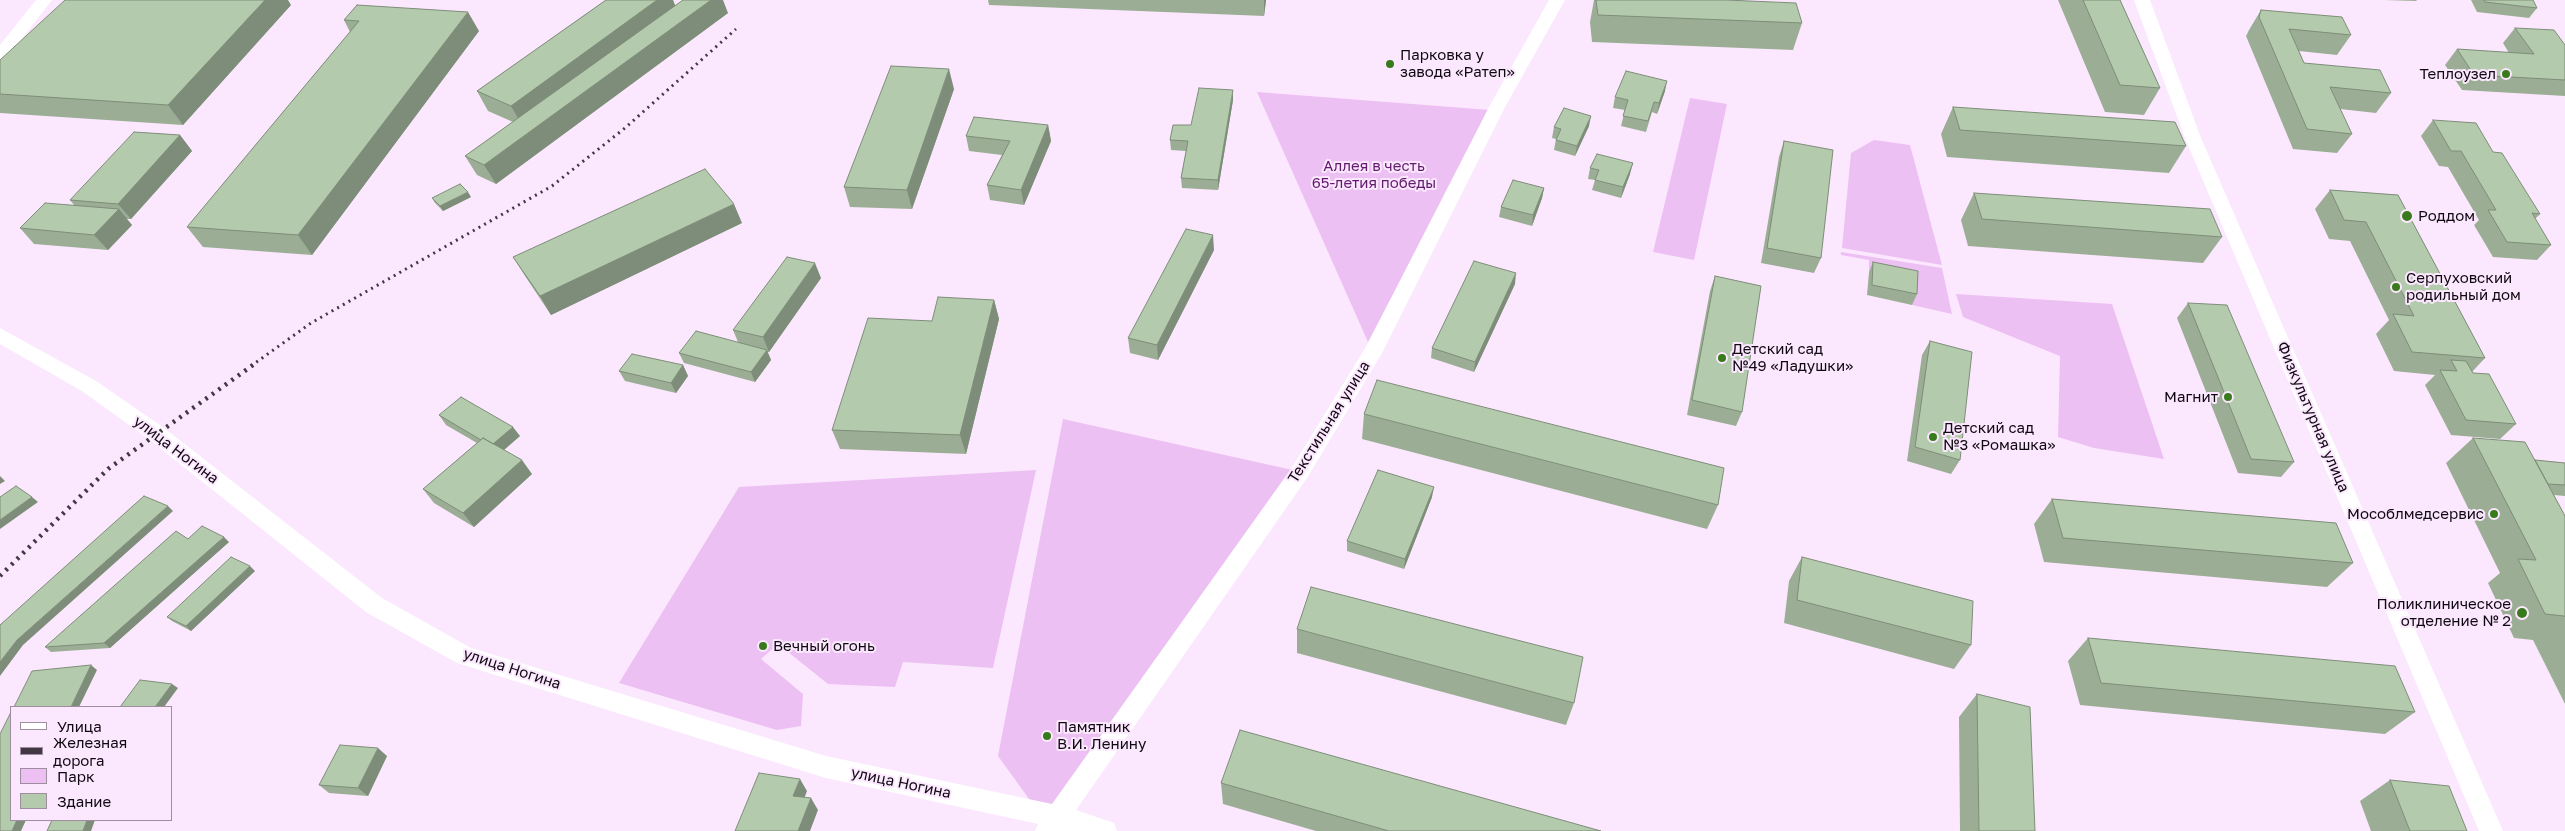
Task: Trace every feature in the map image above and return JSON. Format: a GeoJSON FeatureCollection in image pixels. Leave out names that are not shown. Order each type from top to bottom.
{"type":"FeatureCollection","features":[{"type":"Feature","properties":{"kind":"street"},"geometry":{"type":"LineString","coordinates":[[0,56],[44,0]]}},
{"type":"Feature","properties":{"kind":"street","name":"Текстильная улица"},"geometry":{"type":"LineString","coordinates":[[1051,823],[1300,472],[1375,348],[1497,107],[1557,0]]}},
{"type":"Feature","properties":{"kind":"street","name":"Физкультурная улица"},"geometry":{"type":"LineString","coordinates":[[2142,0],[2197,147],[2491,831]]}},
{"type":"Feature","properties":{"kind":"street","name":"улица Ногина"},"geometry":{"type":"LineString","coordinates":[[0,335],[89,386],[157,434],[374,605],[464,656],[826,767],[1051,823],[1105,831]]}},
{"type":"Feature","properties":{"kind":"green space","name":"Аллея в честь 65-летия победы"},"geometry":{"type":"Polygon","coordinates":[[[1257,92],[1490,110],[1368,342],[1257,92]]]}},
{"type":"Feature","properties":{"kind":"green space"},"geometry":{"type":"Polygon","coordinates":[[[1690,98],[1727,104],[1694,260],[1653,252],[1690,98]]]}},
{"type":"Feature","properties":{"kind":"green space"},"geometry":{"type":"Polygon","coordinates":[[[1874,140],[1910,145],[1942,265],[1842,248],[1851,153],[1874,140]]]}},
{"type":"Feature","properties":{"kind":"green space"},"geometry":{"type":"Polygon","coordinates":[[[1841,252],[1942,268],[1952,314],[1912,305],[1913,281],[1869,272],[1869,260],[1841,255],[1841,252]]]}},
{"type":"Feature","properties":{"kind":"green space"},"geometry":{"type":"Polygon","coordinates":[[[1956,294],[2112,304],[2164,459],[2094,448],[2058,437],[2060,356],[1963,317],[1956,294]]]}},
{"type":"Feature","properties":{"kind":"green space"},"geometry":{"type":"Polygon","coordinates":[[[1063,419],[1297,471],[1045,821],[998,756],[1063,419]]]}},
{"type":"Feature","properties":{"kind":"green space"},"geometry":{"type":"Polygon","coordinates":[[[1036,470],[993,668],[903,662],[895,687],[828,684],[778,644],[761,659],[803,694],[801,726],[777,730],[619,683],[739,487],[1036,470]]]}},
{"type":"Feature","properties":{"kind":"building"},"geometry":{"type":"Polygon","coordinates":[[[65,0],[265,0],[168,105],[0,94],[0,60],[65,0]]]}},
{"type":"Feature","properties":{"kind":"building"},"geometry":{"type":"Polygon","coordinates":[[[606,0],[657,0],[511,106],[477,91],[606,0]]]}},
{"type":"Feature","properties":{"kind":"building"},"geometry":{"type":"Polygon","coordinates":[[[683,0],[711,0],[484,165],[465,156],[683,0]]]}},
{"type":"Feature","properties":{"kind":"building"},"geometry":{"type":"Polygon","coordinates":[[[1596,0],[1726,0],[1796,3],[1802,23],[1598,15],[1596,0]]]}},
{"type":"Feature","properties":{"kind":"building"},"geometry":{"type":"Polygon","coordinates":[[[2083,0],[2120,0],[2160,88],[2120,85],[2083,0]]]}},
{"type":"Feature","properties":{"kind":"building"},"geometry":{"type":"Polygon","coordinates":[[[2484,0],[2533,0],[2537,8],[2485,2],[2484,0]]]}},
{"type":"Feature","properties":{"kind":"building"},"geometry":{"type":"Polygon","coordinates":[[[357,5],[468,12],[298,235],[187,227],[359,21],[344,20],[357,5]]]}},
{"type":"Feature","properties":{"kind":"building"},"geometry":{"type":"Polygon","coordinates":[[[2261,10],[2342,17],[2351,35],[2289,29],[2304,63],[2380,70],[2391,93],[2330,87],[2352,134],[2307,129],[2259,17],[2261,10]]]}},
{"type":"Feature","properties":{"kind":"building"},"geometry":{"type":"Polygon","coordinates":[[[2515,28],[2554,30],[2565,45],[2565,80],[2474,75],[2457,49],[2534,54],[2515,28]]]}},
{"type":"Feature","properties":{"kind":"building"},"geometry":{"type":"Polygon","coordinates":[[[891,66],[949,69],[907,190],[844,187],[891,66]]]}},
{"type":"Feature","properties":{"kind":"building"},"geometry":{"type":"Polygon","coordinates":[[[1626,71],[1667,81],[1659,103],[1654,102],[1648,121],[1623,116],[1628,100],[1615,97],[1626,71]]]}},
{"type":"Feature","properties":{"kind":"building"},"geometry":{"type":"Polygon","coordinates":[[[1199,88],[1233,90],[1218,180],[1181,178],[1188,141],[1170,140],[1173,125],[1191,125],[1199,88]]]}},
{"type":"Feature","properties":{"kind":"building"},"geometry":{"type":"Polygon","coordinates":[[[1953,107],[2175,122],[2186,146],[1960,130],[1953,107]]]}},
{"type":"Feature","properties":{"kind":"building"},"geometry":{"type":"Polygon","coordinates":[[[1564,108],[1591,116],[1577,146],[1556,140],[1561,129],[1554,127],[1564,108]]]}},
{"type":"Feature","properties":{"kind":"building"},"geometry":{"type":"Polygon","coordinates":[[[974,117],[1048,125],[1021,190],[987,185],[1010,141],[966,136],[974,117]]]}},
{"type":"Feature","properties":{"kind":"building"},"geometry":{"type":"Polygon","coordinates":[[[2433,120],[2476,123],[2493,152],[2502,153],[2540,214],[2532,213],[2551,245],[2507,242],[2488,210],[2496,210],[2461,151],[2451,151],[2433,120]]]}},
{"type":"Feature","properties":{"kind":"building"},"geometry":{"type":"Polygon","coordinates":[[[134,132],[180,135],[118,204],[70,200],[134,132]]]}},
{"type":"Feature","properties":{"kind":"building"},"geometry":{"type":"Polygon","coordinates":[[[1784,141],[1833,150],[1821,258],[1767,248],[1784,141]]]}},
{"type":"Feature","properties":{"kind":"building"},"geometry":{"type":"Polygon","coordinates":[[[1597,154],[1633,163],[1623,187],[1595,180],[1599,170],[1590,168],[1597,154]]]}},
{"type":"Feature","properties":{"kind":"building"},"geometry":{"type":"Polygon","coordinates":[[[705,169],[734,204],[540,296],[513,257],[705,169]]]}},
{"type":"Feature","properties":{"kind":"building"},"geometry":{"type":"Polygon","coordinates":[[[1513,180],[1544,188],[1533,215],[1501,207],[1513,180]]]}},
{"type":"Feature","properties":{"kind":"building"},"geometry":{"type":"Polygon","coordinates":[[[460,184],[468,192],[440,206],[432,198],[460,184]]]}},
{"type":"Feature","properties":{"kind":"building"},"geometry":{"type":"Polygon","coordinates":[[[2330,190],[2398,195],[2485,358],[2412,352],[2393,314],[2414,316],[2366,222],[2344,220],[2330,190]]]}},
{"type":"Feature","properties":{"kind":"building"},"geometry":{"type":"Polygon","coordinates":[[[1974,193],[2210,209],[2222,237],[1982,219],[1974,193]]]}},
{"type":"Feature","properties":{"kind":"building"},"geometry":{"type":"Polygon","coordinates":[[[45,203],[119,209],[94,235],[20,228],[45,203]]]}},
{"type":"Feature","properties":{"kind":"building"},"geometry":{"type":"Polygon","coordinates":[[[1186,229],[1213,235],[1157,345],[1128,338],[1186,229]]]}},
{"type":"Feature","properties":{"kind":"building"},"geometry":{"type":"Polygon","coordinates":[[[787,257],[815,263],[763,337],[733,330],[787,257]]]}},
{"type":"Feature","properties":{"kind":"building"},"geometry":{"type":"Polygon","coordinates":[[[1474,261],[1516,273],[1475,362],[1432,348],[1474,261]]]}},
{"type":"Feature","properties":{"kind":"building"},"geometry":{"type":"Polygon","coordinates":[[[1873,262],[1918,271],[1917,294],[1872,285],[1873,262]]]}},
{"type":"Feature","properties":{"kind":"building","name":"Детский сад №49 «Ладушки»"},"geometry":{"type":"Polygon","coordinates":[[[1715,276],[1761,286],[1742,412],[1692,400],[1715,276]]]}},
{"type":"Feature","properties":{"kind":"building"},"geometry":{"type":"Polygon","coordinates":[[[938,297],[994,300],[960,435],[832,430],[868,318],[932,321],[938,297]]]}},
{"type":"Feature","properties":{"kind":"building"},"geometry":{"type":"Polygon","coordinates":[[[2188,303],[2227,305],[2294,462],[2251,459],[2188,303]]]}},
{"type":"Feature","properties":{"kind":"building"},"geometry":{"type":"Polygon","coordinates":[[[696,331],[767,350],[751,372],[679,353],[696,331]]]}},
{"type":"Feature","properties":{"kind":"building","name":"Детский сад №3 «Ромашка»"},"geometry":{"type":"Polygon","coordinates":[[[1930,341],[1972,352],[1960,460],[1915,447],[1930,341]]]}},
{"type":"Feature","properties":{"kind":"building"},"geometry":{"type":"Polygon","coordinates":[[[632,354],[683,365],[671,383],[619,371],[632,354]]]}},
{"type":"Feature","properties":{"kind":"building"},"geometry":{"type":"Polygon","coordinates":[[[2451,360],[2466,361],[2473,373],[2489,374],[2516,424],[2466,420],[2440,370],[2457,371],[2451,360]]]}},
{"type":"Feature","properties":{"kind":"building"},"geometry":{"type":"Polygon","coordinates":[[[1377,380],[1724,468],[1718,505],[1364,414],[1377,380]]]}},
{"type":"Feature","properties":{"kind":"building"},"geometry":{"type":"Polygon","coordinates":[[[461,397],[513,427],[493,444],[483,438],[481,440],[439,415],[461,397]]]}},
{"type":"Feature","properties":{"kind":"building"},"geometry":{"type":"Polygon","coordinates":[[[483,438],[522,460],[463,513],[423,489],[483,438]]]}},
{"type":"Feature","properties":{"kind":"building"},"geometry":{"type":"Polygon","coordinates":[[[2473,438],[2525,442],[2565,516],[2565,617],[2545,614],[2518,559],[2536,560],[2473,438]]]}},
{"type":"Feature","properties":{"kind":"building"},"geometry":{"type":"Polygon","coordinates":[[[2535,460],[2565,463],[2565,485],[2548,484],[2535,460]]]}},
{"type":"Feature","properties":{"kind":"building"},"geometry":{"type":"Polygon","coordinates":[[[1378,470],[1434,487],[1405,559],[1347,541],[1378,470]]]}},
{"type":"Feature","properties":{"kind":"building"},"geometry":{"type":"Polygon","coordinates":[[[16,486],[32,497],[0,520],[0,497],[16,486]]]}},
{"type":"Feature","properties":{"kind":"building"},"geometry":{"type":"Polygon","coordinates":[[[144,496],[168,506],[17,640],[0,662],[0,625],[144,496]]]}},
{"type":"Feature","properties":{"kind":"building"},"geometry":{"type":"Polygon","coordinates":[[[2052,499],[2336,523],[2353,563],[2063,538],[2052,499]]]}},
{"type":"Feature","properties":{"kind":"building"},"geometry":{"type":"Polygon","coordinates":[[[202,526],[224,537],[104,643],[45,647],[176,531],[188,539],[202,526]]]}},
{"type":"Feature","properties":{"kind":"building"},"geometry":{"type":"Polygon","coordinates":[[[231,557],[250,566],[186,626],[167,617],[231,557]]]}},
{"type":"Feature","properties":{"kind":"building"},"geometry":{"type":"Polygon","coordinates":[[[1802,557],[1973,601],[1971,645],[1797,600],[1802,557]]]}},
{"type":"Feature","properties":{"kind":"building"},"geometry":{"type":"Polygon","coordinates":[[[1311,587],[1583,657],[1574,703],[1297,629],[1311,587]]]}},
{"type":"Feature","properties":{"kind":"building"},"geometry":{"type":"Polygon","coordinates":[[[2088,638],[2395,666],[2415,712],[2101,683],[2088,638]]]}},
{"type":"Feature","properties":{"kind":"building"},"geometry":{"type":"Polygon","coordinates":[[[91,665],[71,706],[14,706],[32,671],[91,665]]]}},
{"type":"Feature","properties":{"kind":"building"},"geometry":{"type":"Polygon","coordinates":[[[140,680],[172,684],[156,706],[121,706],[140,680]]]}},
{"type":"Feature","properties":{"kind":"building"},"geometry":{"type":"Polygon","coordinates":[[[1977,694],[2030,707],[2035,831],[1979,831],[1977,694]]]}},
{"type":"Feature","properties":{"kind":"building"},"geometry":{"type":"Polygon","coordinates":[[[10,714],[10,821],[17,821],[12,831],[0,831],[0,734],[10,714]]]}},
{"type":"Feature","properties":{"kind":"building"},"geometry":{"type":"Polygon","coordinates":[[[1240,730],[1601,831],[1389,831],[1221,783],[1240,730]]]}},
{"type":"Feature","properties":{"kind":"building"},"geometry":{"type":"Polygon","coordinates":[[[340,745],[378,748],[358,788],[319,785],[340,745]]]}},
{"type":"Feature","properties":{"kind":"building"},"geometry":{"type":"Polygon","coordinates":[[[759,773],[800,779],[793,796],[811,798],[798,831],[735,831],[759,773]]]}},
{"type":"Feature","properties":{"kind":"building"},"geometry":{"type":"Polygon","coordinates":[[[2390,780],[2449,786],[2467,831],[2410,831],[2390,780]]]}},
{"type":"Feature","properties":{"kind":"building"},"geometry":{"type":"Polygon","coordinates":[[[52,821],[87,821],[83,831],[47,831],[52,821]]]}},
{"type":"Feature","properties":{"kind":"railway"},"geometry":{"type":"LineString","coordinates":[[251,366],[311,323],[552,186],[625,128],[736,29]]}},
{"type":"Feature","properties":{"kind":"railway"},"geometry":{"type":"LineString","coordinates":[[0,576],[108,469],[253,365]]}},
{"type":"Feature","properties":{"kind":"place","name":"Парковка у завода «Ратеп»"},"geometry":{"type":"Point","coordinates":[1390,64]}},
{"type":"Feature","properties":{"kind":"place","name":"Теплоузел"},"geometry":{"type":"Point","coordinates":[2506,74]}},
{"type":"Feature","properties":{"kind":"place","name":"Роддом"},"geometry":{"type":"Point","coordinates":[2407,216]}},
{"type":"Feature","properties":{"kind":"place","name":"Серпуховский родильный дом"},"geometry":{"type":"Point","coordinates":[2396,287]}},
{"type":"Feature","properties":{"kind":"place","name":"Детский сад №49 «Ладушки»"},"geometry":{"type":"Point","coordinates":[1722,358]}},
{"type":"Feature","properties":{"kind":"place","name":"Магнит"},"geometry":{"type":"Point","coordinates":[2228,397]}},
{"type":"Feature","properties":{"kind":"place","name":"Детский сад №3 «Ромашка»"},"geometry":{"type":"Point","coordinates":[1933,437]}},
{"type":"Feature","properties":{"kind":"place","name":"Мособлмедсервис"},"geometry":{"type":"Point","coordinates":[2494,514]}},
{"type":"Feature","properties":{"kind":"place","name":"Поликлиническое отделение № 2"},"geometry":{"type":"Point","coordinates":[2522,613]}},
{"type":"Feature","properties":{"kind":"place","name":"Вечный огонь"},"geometry":{"type":"Point","coordinates":[763,646]}},
{"type":"Feature","properties":{"kind":"place","name":"Памятник В.И. Ленину"},"geometry":{"type":"Point","coordinates":[1047,736]}}]}
